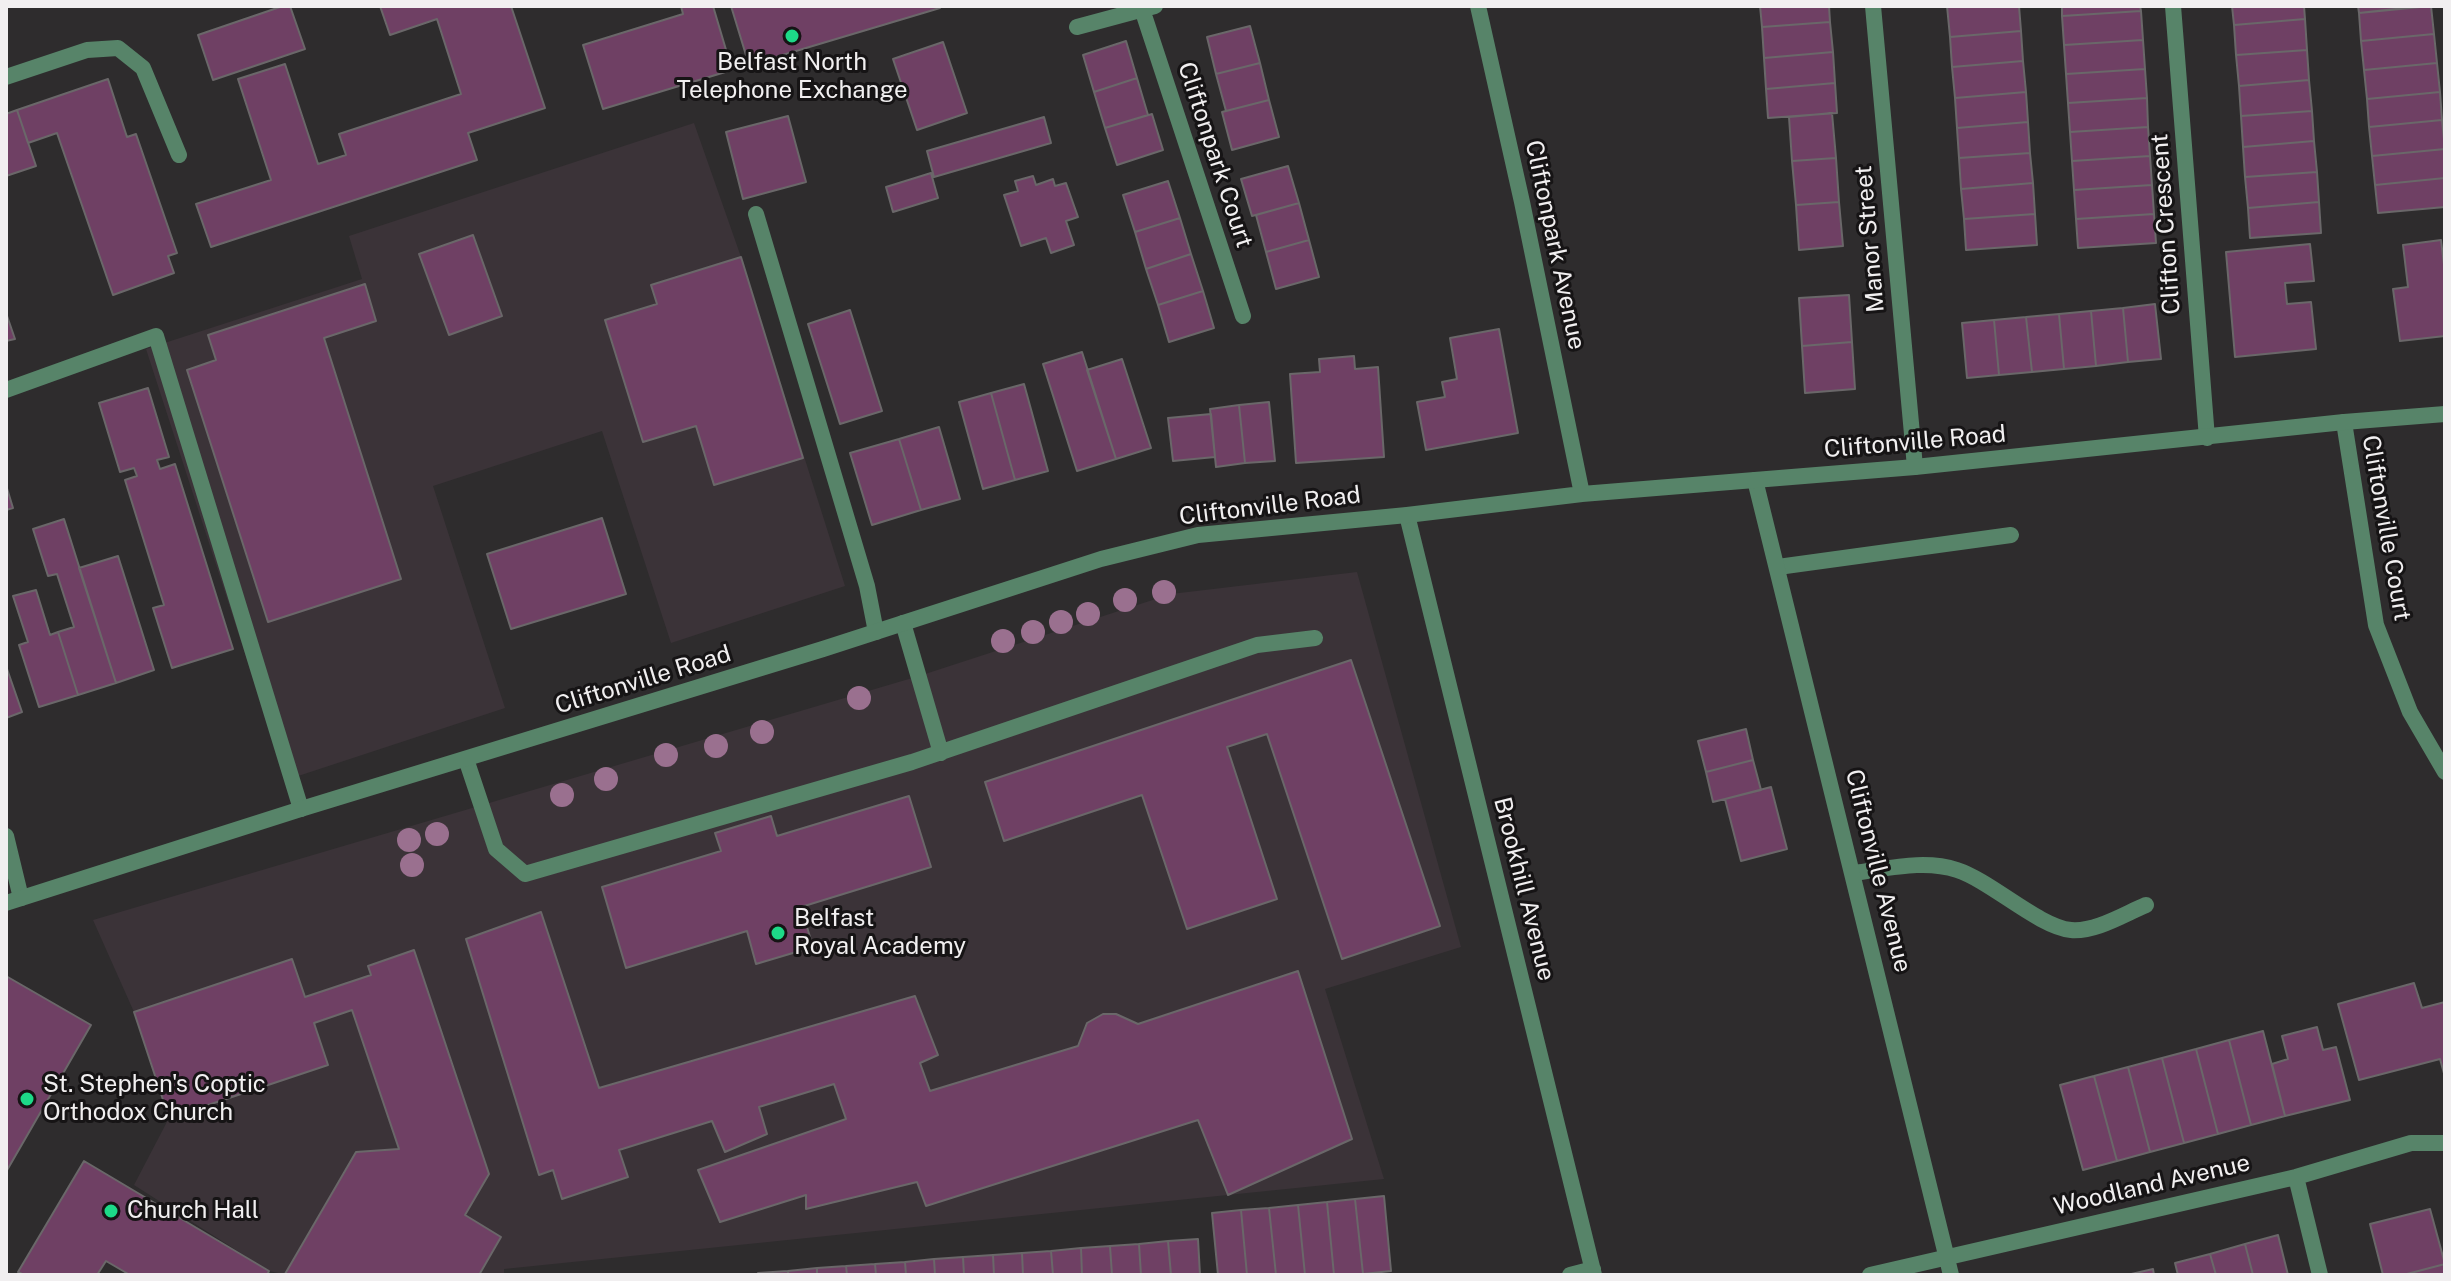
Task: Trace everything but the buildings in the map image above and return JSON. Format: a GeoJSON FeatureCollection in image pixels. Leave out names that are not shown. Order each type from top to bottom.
{"type":"FeatureCollection","features":[{"type":"Feature","properties":{"kind":"street","name":"Cliftonpark Avenue"},"geometry":{"type":"LineString","coordinates":[[1478,6],[1582,494]]}},
{"type":"Feature","properties":{"kind":"street","name":"Manor Street"},"geometry":{"type":"LineString","coordinates":[[1873,6],[1915,467]]}},
{"type":"Feature","properties":{"kind":"street","name":"Clifton Crescent"},"geometry":{"type":"LineString","coordinates":[[2173,6],[2207,438]]}},
{"type":"Feature","properties":{"kind":"street","name":"Cliftonpark Court"},"geometry":{"type":"LineString","coordinates":[[1077,27],[1149,8],[1243,316]]}},
{"type":"Feature","properties":{"kind":"street"},"geometry":{"type":"LineString","coordinates":[[6,77],[87,50],[118,48],[143,68],[179,155]]}},
{"type":"Feature","properties":{"kind":"street"},"geometry":{"type":"LineString","coordinates":[[756,214],[867,586],[876,632]]}},
{"type":"Feature","properties":{"kind":"street"},"geometry":{"type":"LineString","coordinates":[[6,390],[156,336],[301,809]]}},
{"type":"Feature","properties":{"kind":"street","name":"Cliftonville Road"},"geometry":{"type":"LineString","coordinates":[[13,901],[1101,559],[1198,535],[1582,494],[1915,467],[2445,414]]}},
{"type":"Feature","properties":{"kind":"street","name":"Cliftonville Court"},"geometry":{"type":"LineString","coordinates":[[2344,422],[2376,625],[2410,712],[2445,772]]}},
{"type":"Feature","properties":{"kind":"street","name":"Cliftonville Avenue"},"geometry":{"type":"LineString","coordinates":[[1755,480],[1951,1275]]}},
{"type":"Feature","properties":{"kind":"street","name":"Brookhill Avenue"},"geometry":{"type":"LineString","coordinates":[[1407,515],[1593,1272]]}},
{"type":"Feature","properties":{"kind":"street"},"geometry":{"type":"LineString","coordinates":[[1778,567],[2011,535]]}},
{"type":"Feature","properties":{"kind":"street"},"geometry":{"type":"LineString","coordinates":[[903,623],[941,753]]}},
{"type":"Feature","properties":{"kind":"street"},"geometry":{"type":"LineString","coordinates":[[466,759],[496,849],[525,874],[941,753],[1257,645],[1315,638]]}},
{"type":"Feature","properties":{"kind":"street"},"geometry":{"type":"LineString","coordinates":[[6,836],[13,901]]}},
{"type":"Feature","properties":{"kind":"street"},"geometry":{"type":"LineString","coordinates":[[1853,873],[1924,864],[1957,870],[1991,886],[2047,921],[2070,930],[2094,927],[2146,905]]}},
{"type":"Feature","properties":{"kind":"street","name":"Woodland Avenue"},"geometry":{"type":"LineString","coordinates":[[1870,1275],[2296,1177],[2411,1143],[2445,1143]]}},
{"type":"Feature","properties":{"kind":"street"},"geometry":{"type":"LineString","coordinates":[[2296,1177],[2320,1275]]}},
{"type":"Feature","properties":{"kind":"street"},"geometry":{"type":"LineString","coordinates":[[1570,1275],[1593,1272]]}},
{"type":"Feature","properties":{"kind":"shaded area"},"geometry":{"type":"Polygon","coordinates":[[[694,123],[741,257],[845,586],[671,643],[602,431],[433,486],[505,708],[286,780],[146,349],[362,279],[349,236],[694,123]]]}},
{"type":"Feature","properties":{"kind":"shaded area","name":"Belfast Royal Academy"},"geometry":{"type":"Polygon","coordinates":[[[1357,572],[1461,947],[1325,989],[1384,1179],[504,1269],[504,1275],[287,1275],[269,1271],[134,1185],[169,1118],[134,1012],[93,920],[919,676],[1171,594],[1357,572]]]}},
{"type":"Feature","properties":{"kind":"place","name":"Belfast North Telephone Exchange"},"geometry":{"type":"Point","coordinates":[792,36]}},
{"type":"Feature","properties":{"kind":"place","name":"Belfast Royal Academy"},"geometry":{"type":"Point","coordinates":[778,933]}},
{"type":"Feature","properties":{"kind":"place","name":"St. Stephen's Coptic Orthodox Church"},"geometry":{"type":"Point","coordinates":[27,1099]}},
{"type":"Feature","properties":{"kind":"place","name":"Church Hall"},"geometry":{"type":"Point","coordinates":[111,1211]}}]}
